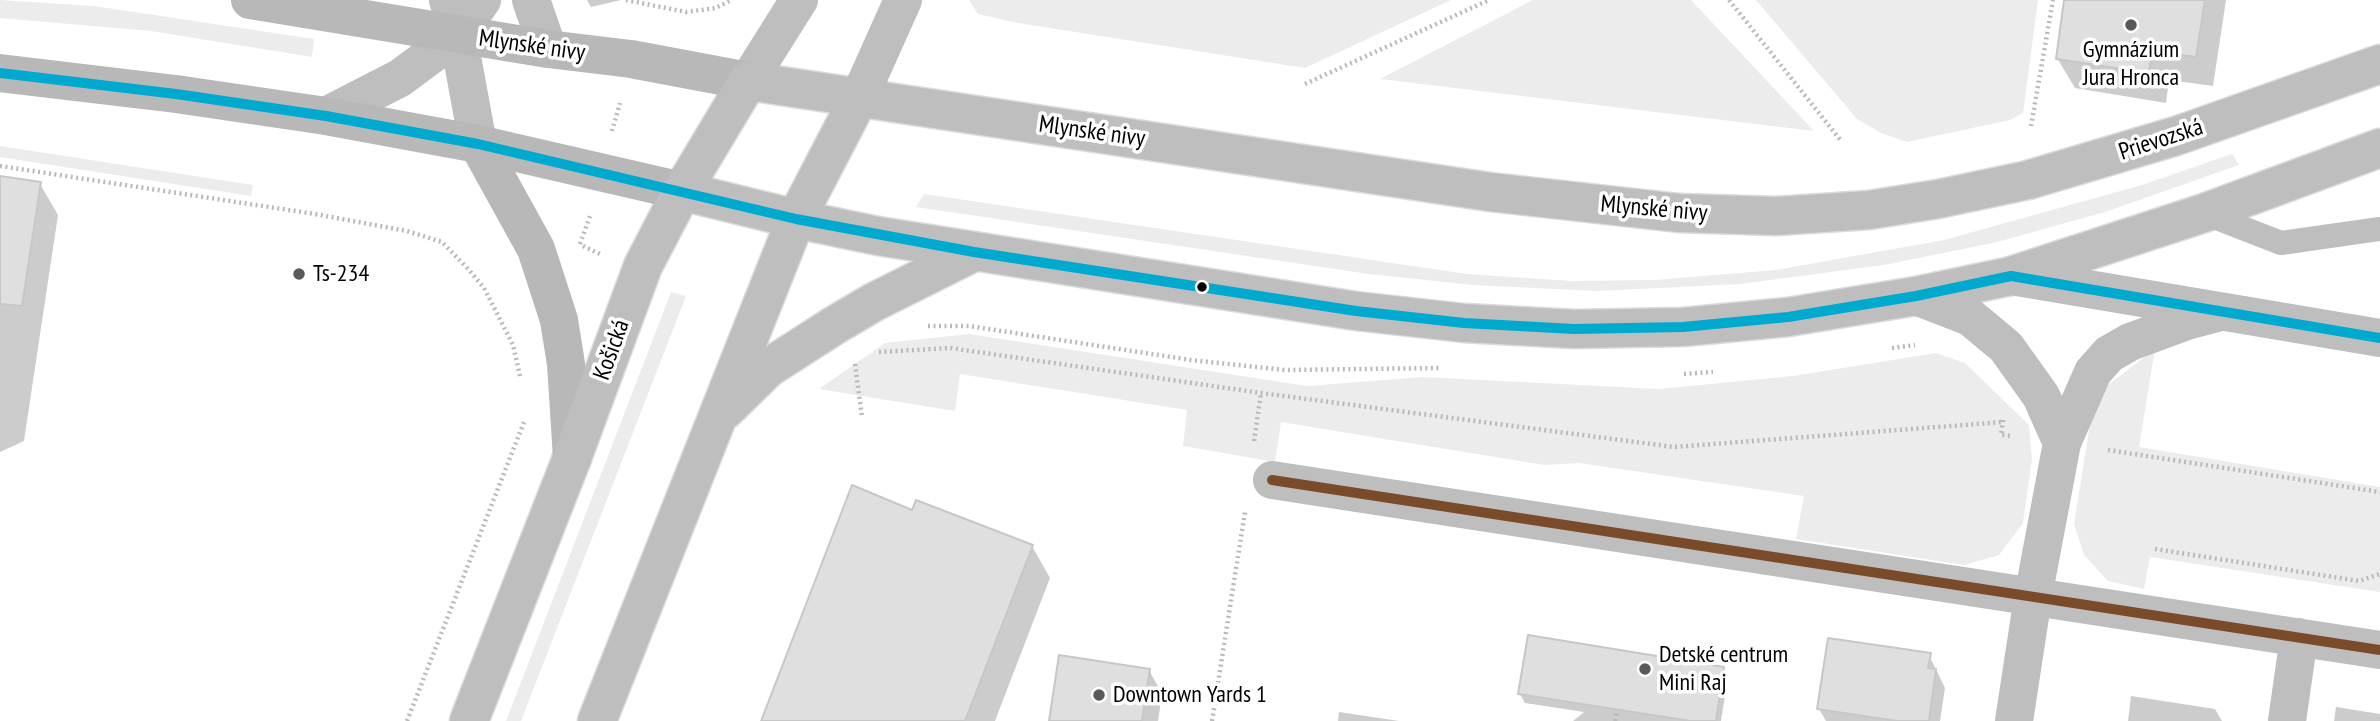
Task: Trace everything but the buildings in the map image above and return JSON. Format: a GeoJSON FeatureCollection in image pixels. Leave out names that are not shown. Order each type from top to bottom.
{"type":"FeatureCollection","features":[{"type":"Feature","properties":{"kind":"main road","name":"Mlynské nivy"},"geometry":{"type":"LineString","coordinates":[[250,0],[453,17],[548,49],[631,59],[748,80],[1490,192],[1679,213],[1776,216],[1870,210],[1938,199]]}},
{"type":"Feature","properties":{"kind":"main road"},"geometry":{"type":"LineString","coordinates":[[326,116],[400,78],[453,17],[482,0]]}},
{"type":"Feature","properties":{"kind":"main road"},"geometry":{"type":"LineString","coordinates":[[531,0],[548,49]]}},
{"type":"Feature","properties":{"kind":"main road","name":"Košická"},"geometry":{"type":"LineString","coordinates":[[469,721],[572,458],[643,266],[682,191],[799,0]]}},
{"type":"Feature","properties":{"kind":"main road"},"geometry":{"type":"LineString","coordinates":[[597,721],[796,219],[860,96],[903,0]]}},
{"type":"Feature","properties":{"kind":"main road"},"geometry":{"type":"LineString","coordinates":[[453,17],[478,144],[536,249],[559,320],[566,364],[572,458]]}},
{"type":"Feature","properties":{"kind":"main road","name":"Prievozská"},"geometry":{"type":"LineString","coordinates":[[1938,199],[2028,180],[2176,136],[2380,64]]}},
{"type":"Feature","properties":{"kind":"main road"},"geometry":{"type":"LineString","coordinates":[[0,73],[176,94],[326,116],[478,144],[796,219],[974,252],[1356,311],[1464,323],[1574,330],[1683,327],[1788,317],[1916,296],[2011,276],[2204,213],[2380,148]]}},
{"type":"Feature","properties":{"kind":"main road"},"geometry":{"type":"LineString","coordinates":[[716,418],[768,368],[874,302],[974,252]]}},
{"type":"Feature","properties":{"kind":"main road"},"geometry":{"type":"LineString","coordinates":[[2011,276],[2380,338]]}},
{"type":"Feature","properties":{"kind":"main road"},"geometry":{"type":"LineString","coordinates":[[1916,296],[1970,317],[2006,347],[2041,396],[2059,436]]}},
{"type":"Feature","properties":{"kind":"main road"},"geometry":{"type":"LineString","coordinates":[[2014,721],[2059,436],[2094,372],[2109,354],[2130,342],[2221,312]]}},
{"type":"Feature","properties":{"kind":"main road"},"geometry":{"type":"LineString","coordinates":[[1257,478],[2380,650]]}},
{"type":"Feature","properties":{"kind":"main road"},"geometry":{"type":"LineString","coordinates":[[2287,721],[2299,637]]}},
{"type":"Feature","properties":{"kind":"lane"},"geometry":{"type":"LineString","coordinates":[[2204,213],[2281,243],[2380,229]]}},
{"type":"Feature","properties":{"kind":"path"},"geometry":{"type":"LineString","coordinates":[[626,0],[686,12],[716,8],[731,0]]}},
{"type":"Feature","properties":{"kind":"path"},"geometry":{"type":"LineString","coordinates":[[1306,85],[1489,0]]}},
{"type":"Feature","properties":{"kind":"path"},"geometry":{"type":"LineString","coordinates":[[1729,0],[1842,142]]}},
{"type":"Feature","properties":{"kind":"path"},"geometry":{"type":"LineString","coordinates":[[2031,126],[2053,0]]}},
{"type":"Feature","properties":{"kind":"path"},"geometry":{"type":"LineString","coordinates":[[611,136],[621,98]]}},
{"type":"Feature","properties":{"kind":"path"},"geometry":{"type":"LineString","coordinates":[[0,166],[315,214],[407,231],[442,242],[484,288],[513,345],[523,388]]}},
{"type":"Feature","properties":{"kind":"path"},"geometry":{"type":"LineString","coordinates":[[592,211],[580,244],[608,258]]}},
{"type":"Feature","properties":{"kind":"path"},"geometry":{"type":"LineString","coordinates":[[867,352],[950,348],[1261,393],[1674,447],[2003,422],[2059,436],[2380,492]]}},
{"type":"Feature","properties":{"kind":"path"},"geometry":{"type":"LineString","coordinates":[[853,353],[862,417]]}},
{"type":"Feature","properties":{"kind":"path"},"geometry":{"type":"LineString","coordinates":[[1212,721],[1257,478],[1261,393]]}},
{"type":"Feature","properties":{"kind":"path"},"geometry":{"type":"LineString","coordinates":[[407,721],[526,417]]}},
{"type":"Feature","properties":{"kind":"path"},"geometry":{"type":"LineString","coordinates":[[2001,435],[2059,436]]}},
{"type":"Feature","properties":{"kind":"path"},"geometry":{"type":"LineString","coordinates":[[2155,549],[2359,581],[2380,574]]}},
{"type":"Feature","properties":{"kind":"path"},"geometry":{"type":"LineString","coordinates":[[1615,721],[1617,710]]}},
{"type":"Feature","properties":{"kind":"shaded area"},"geometry":{"type":"Polygon","coordinates":[[[0,0],[94,6],[314,39],[312,57],[151,31],[0,18],[0,0]]]}},
{"type":"Feature","properties":{"kind":"shaded area"},"geometry":{"type":"Polygon","coordinates":[[[969,0],[1451,0],[1305,68],[1018,23],[978,14],[969,0]]]}},
{"type":"Feature","properties":{"kind":"shaded area"},"geometry":{"type":"Polygon","coordinates":[[[1533,0],[1691,0],[1814,131],[1380,79],[1533,0]]]}},
{"type":"Feature","properties":{"kind":"shaded area"},"geometry":{"type":"Polygon","coordinates":[[[1756,0],[2038,0],[2023,113],[2010,120],[1907,142],[1881,133],[1857,119],[1756,0]]]}},
{"type":"Feature","properties":{"kind":"shaded area"},"geometry":{"type":"Polygon","coordinates":[[[0,146],[253,185],[251,196],[0,157],[0,146]]]}},
{"type":"Feature","properties":{"kind":"shaded area"},"geometry":{"type":"Polygon","coordinates":[[[2232,154],[2239,165],[2105,212],[1997,242],[1884,265],[1740,284],[1597,291],[1473,285],[1369,274],[916,207],[924,194],[1467,274],[1572,281],[1654,280],[1776,270],[1944,240],[2142,185],[2232,154]]]}},
{"type":"Feature","properties":{"kind":"shaded area"},"geometry":{"type":"Polygon","coordinates":[[[671,292],[686,296],[521,721],[506,721],[671,292]]]}},
{"type":"Feature","properties":{"kind":"shaded area"},"geometry":{"type":"Polygon","coordinates":[[[969,334],[1307,386],[1423,377],[1659,389],[1793,376],[1936,353],[1965,363],[2029,425],[2032,459],[2023,523],[1999,555],[1964,565],[1796,539],[1804,496],[1579,463],[1544,465],[1281,422],[1275,462],[1183,446],[1187,410],[960,374],[955,411],[819,389],[885,343],[969,334]]]}},
{"type":"Feature","properties":{"kind":"shaded area"},"geometry":{"type":"Polygon","coordinates":[[[2155,349],[2139,447],[2380,487],[2380,592],[2150,557],[2144,589],[2108,581],[2084,555],[2074,524],[2092,411],[2108,385],[2155,349]]]}},
{"type":"Feature","properties":{"kind":"transit line"},"geometry":{"type":"LineString","coordinates":[[0,73],[176,94],[326,116],[478,144],[796,219],[974,252],[1356,311],[1464,323],[1574,329],[1683,327],[1788,317],[1916,296],[2011,276],[2380,338]]}},
{"type":"Feature","properties":{"kind":"transit line"},"geometry":{"type":"LineString","coordinates":[[1272,480],[2380,650]]}},
{"type":"Feature","properties":{"kind":"place","name":"Gymnázium Jura Hronca"},"geometry":{"type":"Point","coordinates":[2131,25]}},
{"type":"Feature","properties":{"kind":"place","name":"Ts-234"},"geometry":{"type":"Point","coordinates":[299,274]}},
{"type":"Feature","properties":{"kind":"place","name":"Detské centrum Mini Raj"},"geometry":{"type":"Point","coordinates":[1645,669]}},
{"type":"Feature","properties":{"kind":"place","name":"Downtown Yards 1"},"geometry":{"type":"Point","coordinates":[1099,695]}}]}
